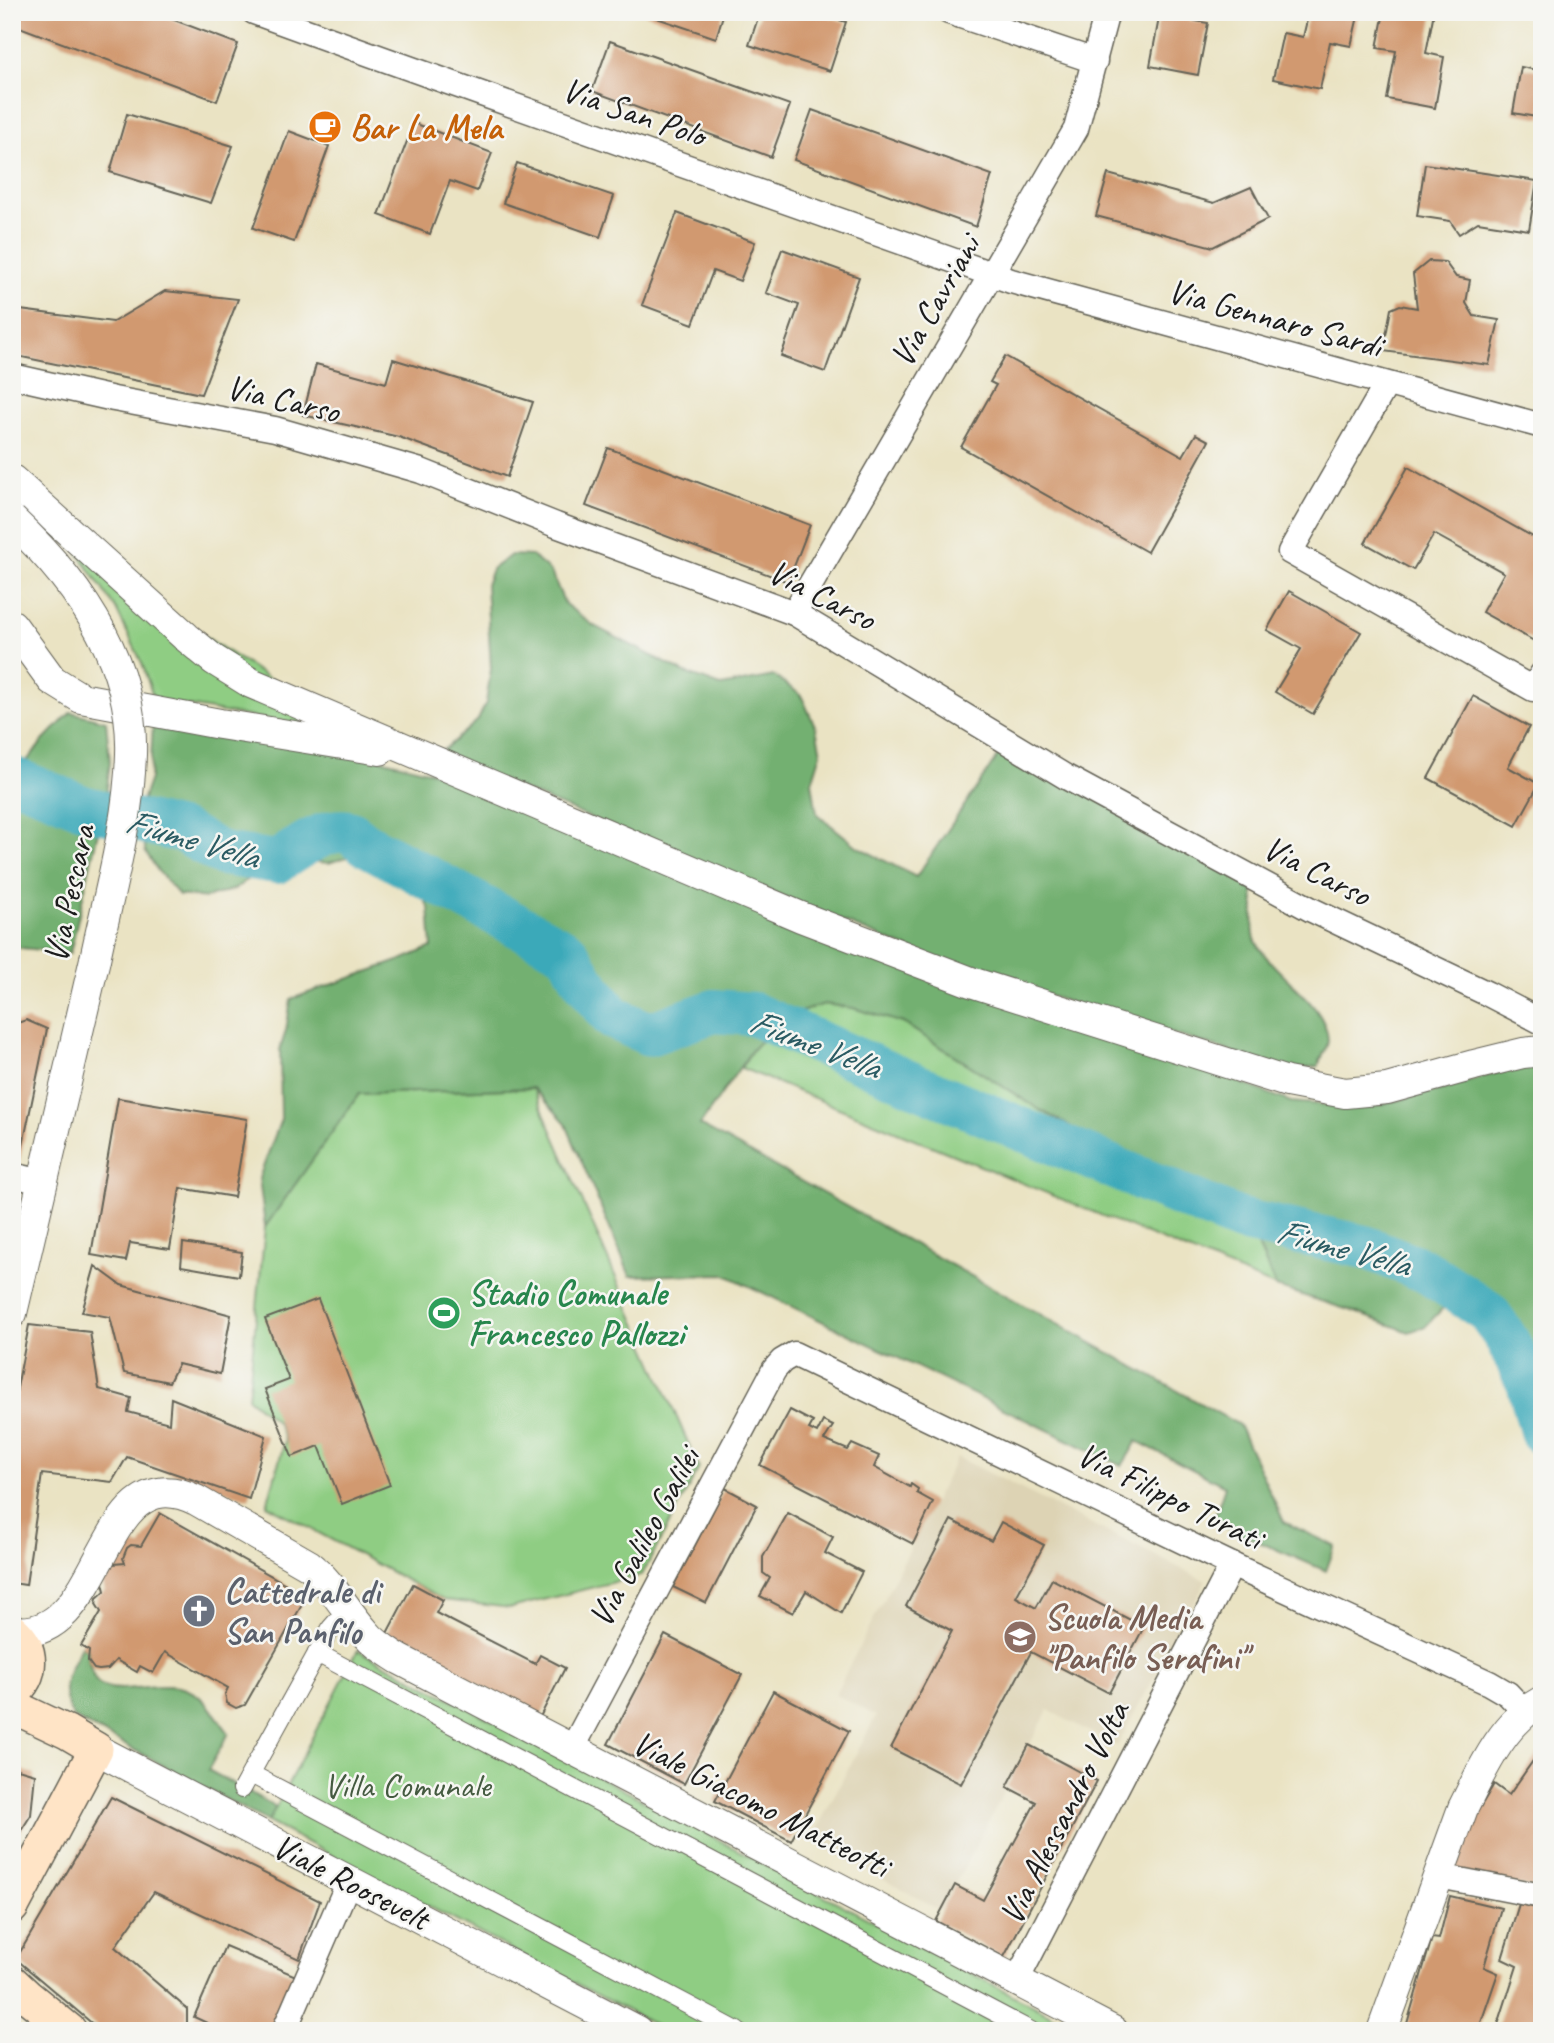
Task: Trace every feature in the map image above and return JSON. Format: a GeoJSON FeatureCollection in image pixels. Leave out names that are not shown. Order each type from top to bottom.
{"type":"FeatureCollection","features":[{"type":"Feature","properties":{"kind":"main road","name":"Viale Roosevelt"},"geometry":{"type":"LineString","coordinates":[[13,1630],[27,1649],[20,1683],[48,1709],[67,1732]]}},
{"type":"Feature","properties":{"kind":"main road","name":"Viale Roosevelt"},"geometry":{"type":"LineString","coordinates":[[12,1706],[96,1749]]}},
{"type":"Feature","properties":{"kind":"main road"},"geometry":{"type":"LineString","coordinates":[[12,1908],[96,1749]]}},
{"type":"Feature","properties":{"kind":"main road"},"geometry":{"type":"LineString","coordinates":[[12,1982],[70,2031]]}},
{"type":"Feature","properties":{"kind":"street","name":"Via San Polo"},"geometry":{"type":"LineString","coordinates":[[254,12],[530,113],[992,275]]}},
{"type":"Feature","properties":{"kind":"street"},"geometry":{"type":"LineString","coordinates":[[949,12],[1095,61]]}},
{"type":"Feature","properties":{"kind":"street","name":"Via Cavriani"},"geometry":{"type":"LineString","coordinates":[[794,613],[1076,129],[1107,12]]}},
{"type":"Feature","properties":{"kind":"street","name":"Via Gennaro Sardi"},"geometry":{"type":"LineString","coordinates":[[992,275],[1542,426]]}},
{"type":"Feature","properties":{"kind":"street","name":"Via Carso"},"geometry":{"type":"LineString","coordinates":[[12,376],[114,399],[275,429],[421,471],[556,525],[794,613],[1066,777],[1312,910],[1542,1022]]}},
{"type":"Feature","properties":{"kind":"street"},"geometry":{"type":"LineString","coordinates":[[1385,384],[1290,552],[1533,689],[1542,674]]}},
{"type":"Feature","properties":{"kind":"street"},"geometry":{"type":"LineString","coordinates":[[12,480],[214,660],[251,683],[801,917],[947,973],[1287,1082],[1345,1093],[1387,1089],[1474,1065],[1542,1051]]}},
{"type":"Feature","properties":{"kind":"street","name":"Via Pescara"},"geometry":{"type":"LineString","coordinates":[[12,520],[39,545],[74,587],[99,628],[125,689],[131,736],[130,774],[124,816],[95,959],[12,1313]]}},
{"type":"Feature","properties":{"kind":"street"},"geometry":{"type":"LineString","coordinates":[[12,625],[52,680],[80,698],[424,757]]}},
{"type":"Feature","properties":{"kind":"street"},"geometry":{"type":"LineString","coordinates":[[12,1175],[43,1182]]}},
{"type":"Feature","properties":{"kind":"street","name":"Via Filippo Turati"},"geometry":{"type":"LineString","coordinates":[[782,1361],[794,1354],[804,1358],[1232,1565],[1489,1683],[1533,1706]]}},
{"type":"Feature","properties":{"kind":"street","name":"Via Galileo Galilei"},"geometry":{"type":"LineString","coordinates":[[572,1749],[742,1429],[774,1370],[782,1361]]}},
{"type":"Feature","properties":{"kind":"street","name":"Viale Giacomo Matteotti"},"geometry":{"type":"LineString","coordinates":[[13,1630],[31,1632],[41,1629],[63,1614],[81,1591],[120,1522],[132,1507],[149,1495],[167,1490],[177,1492],[302,1560],[323,1578],[374,1642],[399,1659],[1113,2031]]}},
{"type":"Feature","properties":{"kind":"street","name":"Via Alessandro Volta"},"geometry":{"type":"LineString","coordinates":[[1017,1980],[1232,1565]]}},
{"type":"Feature","properties":{"kind":"street"},"geometry":{"type":"LineString","coordinates":[[347,1610],[331,1628],[247,1781],[737,2031]]}},
{"type":"Feature","properties":{"kind":"street"},"geometry":{"type":"LineString","coordinates":[[317,1653],[1031,2031]]}},
{"type":"Feature","properties":{"kind":"street"},"geometry":{"type":"LineString","coordinates":[[1382,2031],[1464,1808],[1479,1775],[1496,1747],[1533,1706]]}},
{"type":"Feature","properties":{"kind":"street","name":"Viale Roosevelt"},"geometry":{"type":"LineString","coordinates":[[96,1749],[349,1881],[602,2023],[636,2031]]}},
{"type":"Feature","properties":{"kind":"street"},"geometry":{"type":"LineString","coordinates":[[1440,1877],[1542,1896]]}},
{"type":"Feature","properties":{"kind":"street"},"geometry":{"type":"LineString","coordinates":[[284,2031],[349,1881]]}},
{"type":"Feature","properties":{"kind":"shaded area","name":"Scuola Media \"Panfilo Serafini\""},"geometry":{"type":"Polygon","coordinates":[[[957,1457],[1206,1581],[1117,1746],[1048,1710],[941,1911],[811,1840],[876,1716],[835,1694],[957,1457]]]}},
{"type":"Feature","properties":{"kind":"green space"},"geometry":{"type":"Polygon","coordinates":[[[78,553],[355,735],[154,700],[142,663],[116,609],[78,553]]]}},
{"type":"Feature","properties":{"kind":"green space"},"geometry":{"type":"Polygon","coordinates":[[[511,555],[532,556],[551,572],[565,604],[594,626],[683,672],[721,686],[774,676],[801,695],[816,728],[821,753],[812,782],[817,814],[858,847],[916,877],[1004,747],[1251,885],[1255,939],[1272,964],[1308,1000],[1325,1026],[1328,1043],[1318,1066],[1292,1070],[951,966],[438,755],[478,720],[486,703],[491,669],[486,585],[492,569],[511,555]]]}},
{"type":"Feature","properties":{"kind":"green space"},"geometry":{"type":"Polygon","coordinates":[[[71,712],[106,721],[110,762],[106,797],[70,953],[12,947],[12,779],[71,712]]]}},
{"type":"Feature","properties":{"kind":"green space"},"geometry":{"type":"Polygon","coordinates":[[[153,723],[372,757],[436,773],[1291,1102],[1366,1108],[1445,1089],[1521,1065],[1542,1068],[1542,1363],[1513,1322],[1443,1308],[1426,1326],[1409,1332],[1276,1287],[1241,1206],[1231,1197],[1108,1147],[1040,1110],[903,1023],[853,1008],[824,1004],[783,1018],[752,1050],[700,1125],[1239,1425],[1284,1522],[1335,1546],[1326,1571],[1213,1522],[1225,1486],[1137,1441],[1122,1466],[724,1274],[630,1276],[565,1122],[533,1088],[359,1094],[265,1227],[259,1178],[281,1119],[280,1050],[291,999],[432,947],[429,908],[419,889],[378,859],[347,857],[329,863],[308,861],[287,848],[235,889],[205,898],[179,895],[145,851],[143,798],[150,778],[153,723]]]}},
{"type":"Feature","properties":{"kind":"green space"},"geometry":{"type":"Polygon","coordinates":[[[824,1004],[853,1008],[903,1023],[1040,1110],[1108,1147],[1231,1197],[1241,1206],[1276,1287],[741,1068],[752,1050],[783,1018],[824,1004]]]}},
{"type":"Feature","properties":{"kind":"green space","name":"Stadio Comunale Francesco Pallozzi"},"geometry":{"type":"Polygon","coordinates":[[[533,1088],[699,1468],[642,1575],[511,1608],[443,1600],[267,1505],[285,1440],[278,1423],[248,1398],[265,1227],[359,1094],[533,1088]]]}},
{"type":"Feature","properties":{"kind":"green space"},"geometry":{"type":"Polygon","coordinates":[[[81,1646],[89,1651],[88,1659],[93,1674],[101,1685],[120,1689],[177,1687],[194,1693],[211,1708],[229,1733],[208,1770],[276,1807],[268,1822],[73,1717],[65,1689],[68,1673],[81,1646]]]}},
{"type":"Feature","properties":{"kind":"green space","name":"Villa Comunale"},"geometry":{"type":"Polygon","coordinates":[[[358,1650],[1081,2031],[666,2031],[268,1822],[358,1650]]]}},
{"type":"Feature","properties":{"kind":"building"},"geometry":{"type":"Polygon","coordinates":[[[19,12],[153,12],[238,44],[217,101],[14,25],[19,12]]]}},
{"type":"Feature","properties":{"kind":"building"},"geometry":{"type":"Polygon","coordinates":[[[639,12],[724,12],[716,38],[639,12]]]}},
{"type":"Feature","properties":{"kind":"building"},"geometry":{"type":"Polygon","coordinates":[[[760,12],[814,12],[846,22],[830,71],[749,45],[760,12]]]}},
{"type":"Feature","properties":{"kind":"building"},"geometry":{"type":"Polygon","coordinates":[[[1141,12],[1191,12],[1189,20],[1208,23],[1198,75],[1150,66],[1159,18],[1141,12]]]}},
{"type":"Feature","properties":{"kind":"building"},"geometry":{"type":"Polygon","coordinates":[[[1309,12],[1359,12],[1351,46],[1330,42],[1320,89],[1273,79],[1283,33],[1303,37],[1309,12]]]}},
{"type":"Feature","properties":{"kind":"building"},"geometry":{"type":"Polygon","coordinates":[[[1384,12],[1434,12],[1426,53],[1444,57],[1435,108],[1387,99],[1396,51],[1377,48],[1384,12]]]}},
{"type":"Feature","properties":{"kind":"building"},"geometry":{"type":"Polygon","coordinates":[[[610,41],[790,105],[771,157],[592,91],[610,41]]]}},
{"type":"Feature","properties":{"kind":"building"},"geometry":{"type":"Polygon","coordinates":[[[1521,67],[1542,71],[1542,118],[1513,113],[1521,67]]]}},
{"type":"Feature","properties":{"kind":"building"},"geometry":{"type":"Polygon","coordinates":[[[812,110],[992,175],[976,227],[794,160],[812,110]]]}},
{"type":"Feature","properties":{"kind":"building"},"geometry":{"type":"Polygon","coordinates":[[[127,114],[233,146],[211,203],[110,172],[127,114]]]}},
{"type":"Feature","properties":{"kind":"building"},"geometry":{"type":"Polygon","coordinates":[[[414,123],[492,153],[477,191],[450,181],[430,234],[379,215],[414,123]]]}},
{"type":"Feature","properties":{"kind":"building"},"geometry":{"type":"Polygon","coordinates":[[[289,131],[329,146],[294,242],[253,228],[289,131]]]}},
{"type":"Feature","properties":{"kind":"building"},"geometry":{"type":"Polygon","coordinates":[[[517,163],[614,196],[600,237],[503,203],[517,163]]]}},
{"type":"Feature","properties":{"kind":"building"},"geometry":{"type":"Polygon","coordinates":[[[1425,164],[1537,181],[1529,230],[1478,222],[1459,234],[1450,221],[1417,216],[1425,164]]]}},
{"type":"Feature","properties":{"kind":"building"},"geometry":{"type":"Polygon","coordinates":[[[1108,174],[1214,203],[1251,187],[1268,219],[1213,247],[1096,216],[1108,174]]]}},
{"type":"Feature","properties":{"kind":"building"},"geometry":{"type":"Polygon","coordinates":[[[677,213],[755,242],[740,281],[713,271],[693,324],[642,305],[677,213]]]}},
{"type":"Feature","properties":{"kind":"building"},"geometry":{"type":"Polygon","coordinates":[[[782,249],[859,277],[825,372],[781,356],[799,305],[766,293],[782,249]]]}},
{"type":"Feature","properties":{"kind":"building"},"geometry":{"type":"Polygon","coordinates":[[[1429,261],[1445,262],[1456,277],[1470,280],[1466,303],[1474,316],[1499,320],[1489,365],[1383,351],[1391,309],[1400,305],[1417,308],[1413,274],[1429,261]]]}},
{"type":"Feature","properties":{"kind":"building"},"geometry":{"type":"Polygon","coordinates":[[[165,291],[238,299],[201,394],[12,355],[12,309],[113,322],[165,291]]]}},
{"type":"Feature","properties":{"kind":"building"},"geometry":{"type":"Polygon","coordinates":[[[1005,356],[1183,456],[1196,434],[1209,441],[1147,552],[961,447],[996,385],[990,382],[1005,356]]]}},
{"type":"Feature","properties":{"kind":"building"},"geometry":{"type":"Polygon","coordinates":[[[393,359],[533,402],[507,477],[399,437],[303,415],[316,364],[386,383],[393,359]]]}},
{"type":"Feature","properties":{"kind":"building"},"geometry":{"type":"Polygon","coordinates":[[[608,448],[810,525],[788,582],[586,506],[608,448]]]}},
{"type":"Feature","properties":{"kind":"building"},"geometry":{"type":"Polygon","coordinates":[[[1408,467],[1542,542],[1542,628],[1534,641],[1482,612],[1504,573],[1434,534],[1413,570],[1365,543],[1408,467]]]}},
{"type":"Feature","properties":{"kind":"building"},"geometry":{"type":"Polygon","coordinates":[[[1289,591],[1361,632],[1313,714],[1275,692],[1301,649],[1267,630],[1289,591]]]}},
{"type":"Feature","properties":{"kind":"building"},"geometry":{"type":"Polygon","coordinates":[[[1473,696],[1529,727],[1508,767],[1539,784],[1516,826],[1428,778],[1473,696]]]}},
{"type":"Feature","properties":{"kind":"building"},"geometry":{"type":"Polygon","coordinates":[[[26,1020],[47,1029],[20,1159],[12,1157],[12,1025],[26,1020]]]}},
{"type":"Feature","properties":{"kind":"building"},"geometry":{"type":"Polygon","coordinates":[[[118,1098],[247,1119],[234,1197],[180,1188],[170,1249],[130,1243],[126,1261],[91,1255],[118,1098]]]}},
{"type":"Feature","properties":{"kind":"building"},"geometry":{"type":"Polygon","coordinates":[[[183,1243],[242,1252],[239,1276],[181,1266],[183,1243]]]}},
{"type":"Feature","properties":{"kind":"building"},"geometry":{"type":"Polygon","coordinates":[[[95,1266],[121,1285],[231,1315],[220,1374],[178,1364],[169,1382],[124,1373],[110,1317],[82,1312],[95,1266]]]}},
{"type":"Feature","properties":{"kind":"building"},"geometry":{"type":"Polygon","coordinates":[[[318,1299],[390,1485],[342,1504],[319,1446],[292,1457],[265,1389],[289,1380],[265,1319],[318,1299]]]}},
{"type":"Feature","properties":{"kind":"building"},"geometry":{"type":"Polygon","coordinates":[[[29,1325],[90,1332],[99,1389],[131,1398],[128,1412],[169,1423],[171,1398],[266,1436],[249,1499],[127,1457],[112,1482],[42,1474],[26,1585],[12,1583],[12,1414],[29,1325]]]}},
{"type":"Feature","properties":{"kind":"building"},"geometry":{"type":"Polygon","coordinates":[[[790,1410],[813,1422],[809,1429],[817,1433],[823,1421],[833,1426],[824,1440],[848,1450],[852,1444],[879,1456],[874,1467],[910,1487],[911,1484],[918,1489],[917,1493],[933,1502],[913,1544],[760,1465],[790,1410]]]}},
{"type":"Feature","properties":{"kind":"building"},"geometry":{"type":"Polygon","coordinates":[[[725,1488],[757,1505],[706,1603],[673,1587],[725,1488]]]}},
{"type":"Feature","properties":{"kind":"building","name":"Cattedrale di San Panfilo"},"geometry":{"type":"Polygon","coordinates":[[[160,1513],[307,1596],[245,1705],[236,1708],[227,1703],[225,1694],[228,1688],[165,1652],[153,1673],[140,1666],[137,1672],[116,1660],[108,1669],[99,1670],[94,1669],[88,1661],[89,1651],[81,1646],[101,1612],[96,1604],[97,1598],[105,1591],[102,1579],[107,1569],[113,1564],[125,1563],[123,1558],[127,1548],[131,1545],[141,1546],[160,1513]]]}},
{"type":"Feature","properties":{"kind":"building"},"geometry":{"type":"Polygon","coordinates":[[[788,1513],[833,1537],[825,1553],[862,1572],[841,1613],[806,1591],[793,1613],[760,1596],[770,1578],[763,1573],[763,1557],[788,1513]]]}},
{"type":"Feature","properties":{"kind":"building"},"geometry":{"type":"Polygon","coordinates":[[[951,1520],[991,1541],[1001,1522],[1044,1545],[1016,1597],[1036,1608],[1052,1579],[1144,1627],[1109,1693],[1031,1652],[961,1784],[891,1748],[952,1631],[906,1606],[951,1520]]]}},
{"type":"Feature","properties":{"kind":"building"},"geometry":{"type":"Polygon","coordinates":[[[413,1584],[443,1600],[436,1613],[535,1664],[540,1655],[565,1668],[540,1717],[385,1637],[413,1584]]]}},
{"type":"Feature","properties":{"kind":"building"},"geometry":{"type":"Polygon","coordinates":[[[665,1635],[742,1675],[684,1784],[608,1744],[665,1635]]]}},
{"type":"Feature","properties":{"kind":"building"},"geometry":{"type":"Polygon","coordinates":[[[773,1691],[849,1731],[791,1841],[715,1801],[773,1691]]]}},
{"type":"Feature","properties":{"kind":"building"},"geometry":{"type":"Polygon","coordinates":[[[1029,1745],[1097,1781],[1004,1957],[936,1921],[955,1885],[983,1900],[1036,1802],[1007,1787],[1029,1745]]]}},
{"type":"Feature","properties":{"kind":"building"},"geometry":{"type":"Polygon","coordinates":[[[1542,1748],[1542,1860],[1533,1888],[1453,1871],[1475,1816],[1494,1784],[1509,1795],[1542,1748]]]}},
{"type":"Feature","properties":{"kind":"building"},"geometry":{"type":"Polygon","coordinates":[[[18,1769],[35,1774],[31,1815],[12,1845],[12,1780],[18,1769]]]}},
{"type":"Feature","properties":{"kind":"building"},"geometry":{"type":"Polygon","coordinates":[[[111,1797],[320,1901],[299,1959],[154,1892],[115,1947],[187,2009],[187,2024],[195,2031],[101,2031],[16,1959],[111,1797]]]}},
{"type":"Feature","properties":{"kind":"building"},"geometry":{"type":"Polygon","coordinates":[[[1450,1896],[1501,1908],[1484,1967],[1498,1973],[1478,2031],[1412,2031],[1406,2027],[1432,1938],[1439,1939],[1450,1896]]]}},
{"type":"Feature","properties":{"kind":"building"},"geometry":{"type":"Polygon","coordinates":[[[1519,1904],[1542,1909],[1542,2031],[1496,2031],[1517,1966],[1502,1959],[1519,1904]]]}},
{"type":"Feature","properties":{"kind":"building"},"geometry":{"type":"Polygon","coordinates":[[[225,1946],[296,1976],[273,2031],[224,2031],[194,2017],[225,1946]]]}},
{"type":"Feature","properties":{"kind":"waterway","name":"Fiume Vella"},"geometry":{"type":"LineString","coordinates":[[12,778],[83,807],[184,832],[222,854],[277,862],[322,835],[342,831],[351,833],[365,844],[567,952],[584,981],[612,1017],[649,1034],[714,1011],[753,1014],[920,1087],[1240,1220],[1365,1247],[1426,1271],[1488,1312],[1507,1340],[1528,1383],[1542,1434]]}},
{"type":"Feature","properties":{"kind":"place","name":"Bar La Mela"},"geometry":{"type":"Point","coordinates":[325,127]}},
{"type":"Feature","properties":{"kind":"place","name":"Stadio Comunale Francesco Pallozzi"},"geometry":{"type":"Point","coordinates":[444,1313]}},
{"type":"Feature","properties":{"kind":"place","name":"Cattedrale di San Panfilo"},"geometry":{"type":"Point","coordinates":[199,1611]}},
{"type":"Feature","properties":{"kind":"place","name":"Scuola Media \"Panfilo Serafini\""},"geometry":{"type":"Point","coordinates":[1020,1637]}}]}
